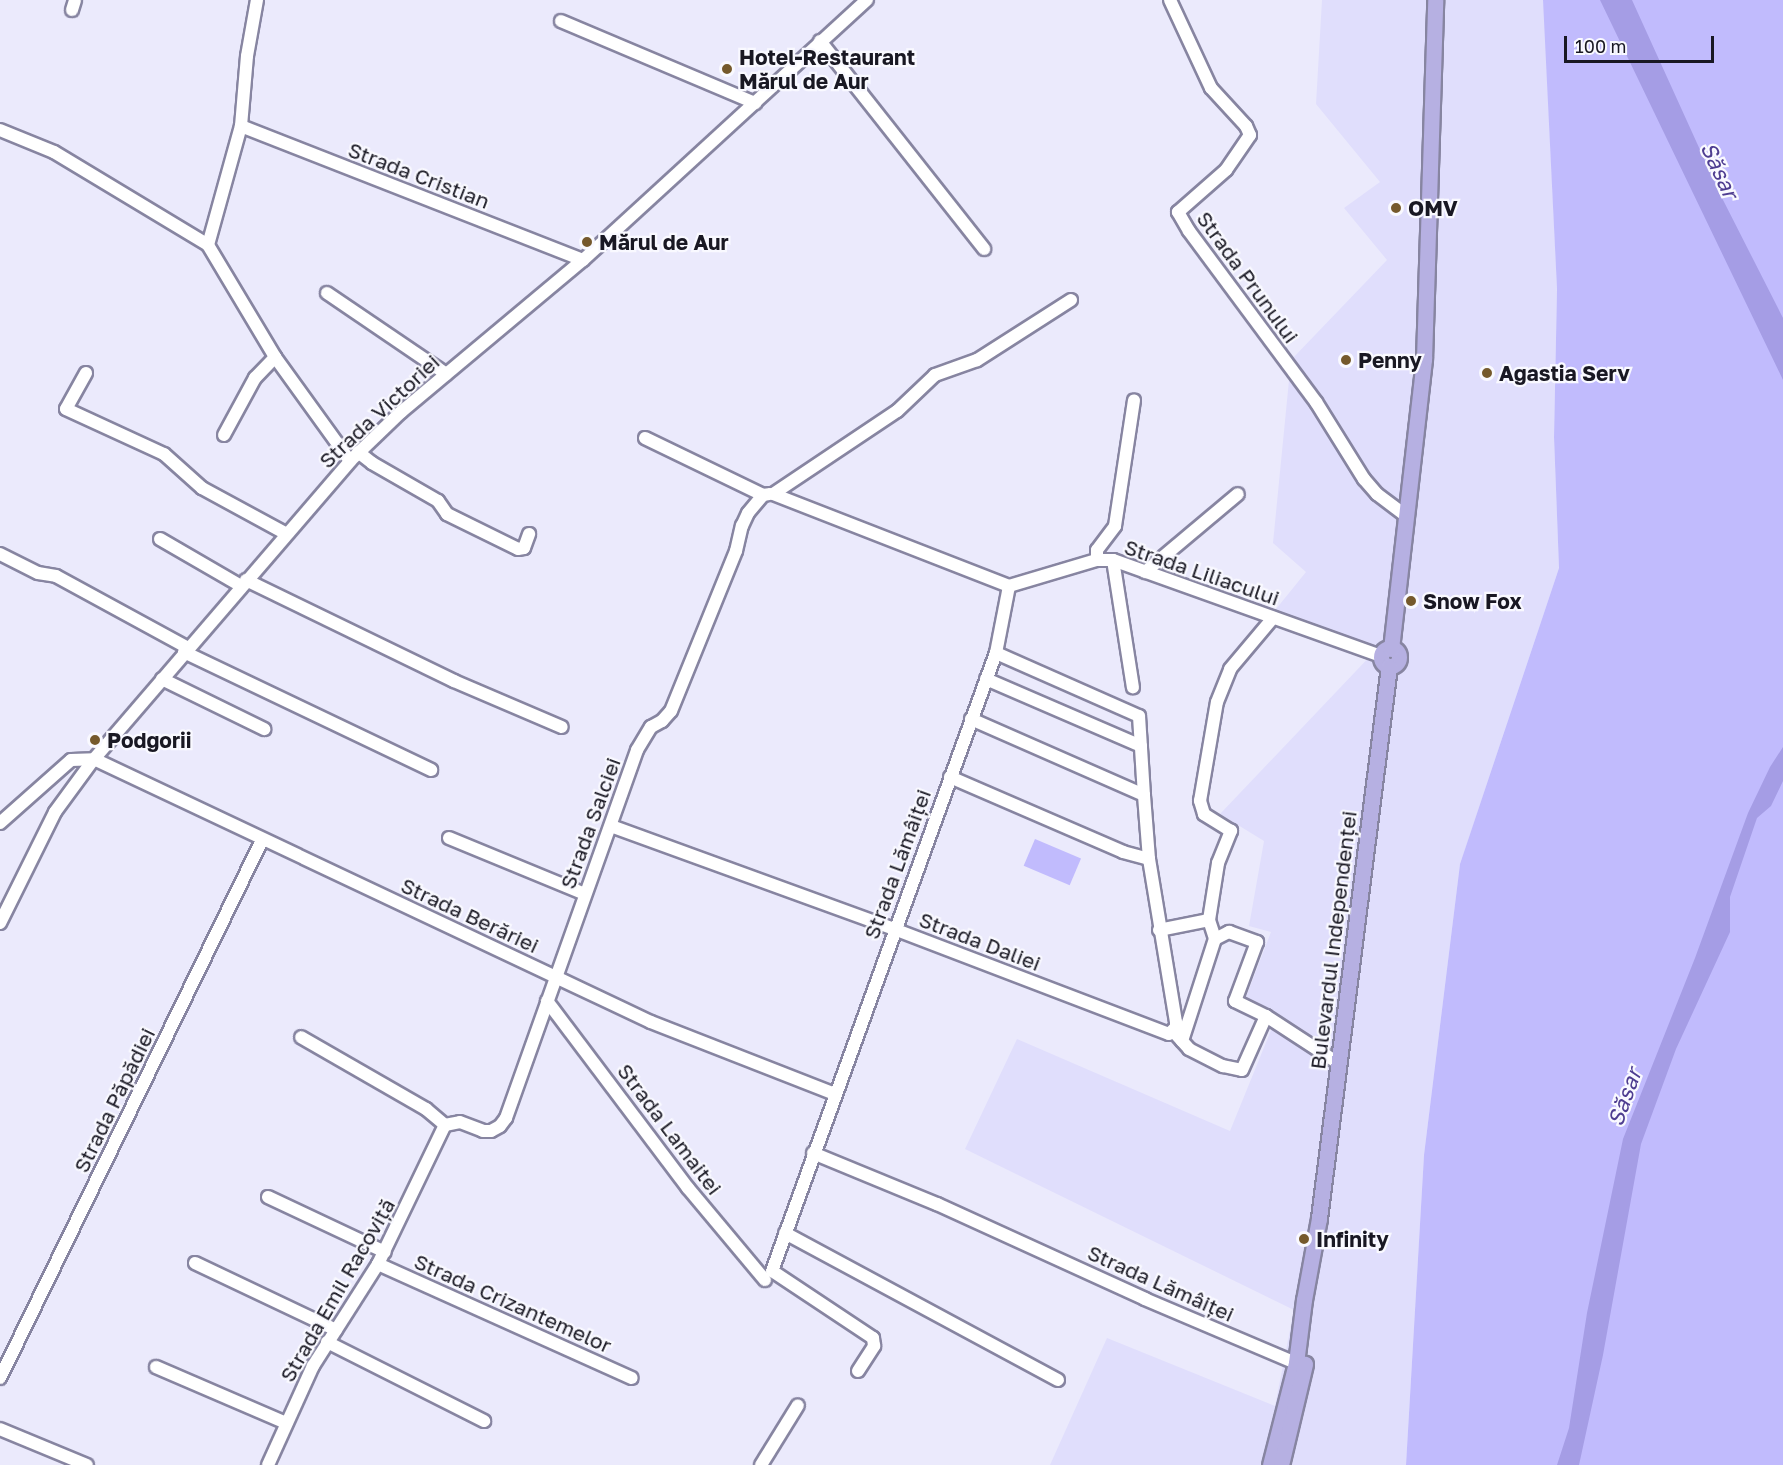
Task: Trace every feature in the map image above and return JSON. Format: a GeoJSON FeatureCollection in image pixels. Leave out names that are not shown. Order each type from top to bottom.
{"type":"FeatureCollection","features":[{"type":"Feature","properties":{"kind":"main road","name":"Bulevardul Independenței"},"geometry":{"type":"LineString","coordinates":[[1281,1465],[1304,1365],[1319,1218],[1424,359],[1435,0]]}},
{"type":"Feature","properties":{"kind":"main road","name":"Bulevardul Independenței"},"geometry":{"type":"LineString","coordinates":[[1270,1465],[1296,1363],[1304,1300],[1319,1218]]}},
{"type":"Feature","properties":{"kind":"street"},"geometry":{"type":"LineString","coordinates":[[208,245],[241,126],[247,56],[257,0]]}},
{"type":"Feature","properties":{"kind":"street","name":"Strada Victoriei"},"geometry":{"type":"LineString","coordinates":[[0,923],[55,812],[75,784],[285,533],[354,456],[446,374],[583,260],[867,0]]}},
{"type":"Feature","properties":{"kind":"street","name":"Strada Prunului"},"geometry":{"type":"LineString","coordinates":[[1170,0],[1211,88],[1246,126],[1250,135],[1226,170],[1178,212],[1189,231],[1316,402],[1364,478],[1377,494],[1406,516]]}},
{"type":"Feature","properties":{"kind":"street"},"geometry":{"type":"LineString","coordinates":[[561,21],[754,103]]}},
{"type":"Feature","properties":{"kind":"street"},"geometry":{"type":"LineString","coordinates":[[820,42],[984,249]]}},
{"type":"Feature","properties":{"kind":"street","name":"Strada Cristian"},"geometry":{"type":"LineString","coordinates":[[241,126],[583,260]]}},
{"type":"Feature","properties":{"kind":"street"},"geometry":{"type":"LineString","coordinates":[[0,130],[54,152],[208,245],[275,357],[354,456],[438,501],[447,514],[518,549],[524,548],[529,534]]}},
{"type":"Feature","properties":{"kind":"street"},"geometry":{"type":"LineString","coordinates":[[327,293],[446,374]]}},
{"type":"Feature","properties":{"kind":"street"},"geometry":{"type":"LineString","coordinates":[[768,494],[897,411],[935,375],[977,360],[1071,300]]}},
{"type":"Feature","properties":{"kind":"street"},"geometry":{"type":"LineString","coordinates":[[224,435],[255,378],[275,357]]}},
{"type":"Feature","properties":{"kind":"street"},"geometry":{"type":"LineString","coordinates":[[86,373],[66,409],[164,454],[202,488],[285,533]]}},
{"type":"Feature","properties":{"kind":"street"},"geometry":{"type":"LineString","coordinates":[[1097,560],[1098,550],[1115,526],[1134,400]]}},
{"type":"Feature","properties":{"kind":"street"},"geometry":{"type":"LineString","coordinates":[[645,438],[768,494],[1009,586]]}},
{"type":"Feature","properties":{"kind":"street","name":"Strada Salciei"},"geometry":{"type":"LineString","coordinates":[[445,1125],[460,1122],[483,1131],[491,1131],[500,1126],[637,750],[651,727],[662,721],[670,711],[736,551],[742,526],[748,513],[768,494]]}},
{"type":"Feature","properties":{"kind":"street"},"geometry":{"type":"LineString","coordinates":[[1145,572],[1238,494]]}},
{"type":"Feature","properties":{"kind":"street"},"geometry":{"type":"LineString","coordinates":[[160,539],[244,583],[454,681],[562,728]]}},
{"type":"Feature","properties":{"kind":"street"},"geometry":{"type":"LineString","coordinates":[[0,554],[38,573],[56,576],[186,650],[430,770]]}},
{"type":"Feature","properties":{"kind":"street","name":"Strada Liliacului"},"geometry":{"type":"LineString","coordinates":[[1009,586],[1097,560],[1113,560],[1387,657]]}},
{"type":"Feature","properties":{"kind":"street"},"geometry":{"type":"LineString","coordinates":[[1113,560],[1133,687]]}},
{"type":"Feature","properties":{"kind":"street","name":"Strada Lămâiței"},"geometry":{"type":"LineString","coordinates":[[768,1275],[996,653],[1009,586]]}},
{"type":"Feature","properties":{"kind":"street"},"geometry":{"type":"LineString","coordinates":[[1182,1041],[1215,939],[1209,920],[1218,864],[1231,831],[1204,814],[1200,801],[1217,702],[1230,669],[1273,618]]}},
{"type":"Feature","properties":{"kind":"street"},"geometry":{"type":"LineString","coordinates":[[996,653],[1139,716],[1149,859],[1176,1022],[1169,1032],[1189,1049],[1223,1066],[1242,1070],[1266,1016]]}},
{"type":"Feature","properties":{"kind":"street"},"geometry":{"type":"LineString","coordinates":[[162,679],[264,729]]}},
{"type":"Feature","properties":{"kind":"street"},"geometry":{"type":"LineString","coordinates":[[986,679],[1141,746]]}},
{"type":"Feature","properties":{"kind":"street"},"geometry":{"type":"LineString","coordinates":[[971,719],[1144,795]]}},
{"type":"Feature","properties":{"kind":"street"},"geometry":{"type":"LineString","coordinates":[[0,823],[71,760],[94,759]]}},
{"type":"Feature","properties":{"kind":"street","name":"Strada Berăriei"},"geometry":{"type":"LineString","coordinates":[[94,759],[651,1022],[835,1094]]}},
{"type":"Feature","properties":{"kind":"street"},"geometry":{"type":"LineString","coordinates":[[57,772],[75,784]]}},
{"type":"Feature","properties":{"kind":"street"},"geometry":{"type":"LineString","coordinates":[[950,777],[1123,852],[1149,859]]}},
{"type":"Feature","properties":{"kind":"street","name":"Strada Daliei"},"geometry":{"type":"LineString","coordinates":[[611,826],[1169,1032]]}},
{"type":"Feature","properties":{"kind":"street"},"geometry":{"type":"LineString","coordinates":[[449,838],[585,894]]}},
{"type":"Feature","properties":{"kind":"street","name":"Strada Păpădiei"},"geometry":{"type":"LineString","coordinates":[[0,1378],[262,840]]}},
{"type":"Feature","properties":{"kind":"street"},"geometry":{"type":"LineString","coordinates":[[1159,930],[1209,920]]}},
{"type":"Feature","properties":{"kind":"street"},"geometry":{"type":"LineString","coordinates":[[1215,939],[1229,932],[1257,942],[1235,1001],[1266,1016],[1338,1063]]}},
{"type":"Feature","properties":{"kind":"street","name":"Strada Lamaitei"},"geometry":{"type":"LineString","coordinates":[[547,1001],[688,1188],[768,1275],[873,1338],[874,1346],[858,1371]]}},
{"type":"Feature","properties":{"kind":"street"},"geometry":{"type":"LineString","coordinates":[[301,1037],[426,1109],[445,1125]]}},
{"type":"Feature","properties":{"kind":"street","name":"Strada Emil Racoviță"},"geometry":{"type":"LineString","coordinates":[[268,1465],[313,1366],[385,1252],[445,1125]]}},
{"type":"Feature","properties":{"kind":"street","name":"Strada Lămâiței"},"geometry":{"type":"LineString","coordinates":[[813,1153],[937,1204],[1145,1299],[1296,1363]]}},
{"type":"Feature","properties":{"kind":"street"},"geometry":{"type":"LineString","coordinates":[[268,1197],[385,1252]]}},
{"type":"Feature","properties":{"kind":"street"},"geometry":{"type":"LineString","coordinates":[[785,1233],[1058,1380]]}},
{"type":"Feature","properties":{"kind":"street"},"geometry":{"type":"LineString","coordinates":[[195,1263],[336,1330]]}},
{"type":"Feature","properties":{"kind":"street","name":"Strada Crizantemelor"},"geometry":{"type":"LineString","coordinates":[[378,1264],[632,1378]]}},
{"type":"Feature","properties":{"kind":"street"},"geometry":{"type":"LineString","coordinates":[[327,1342],[484,1421]]}},
{"type":"Feature","properties":{"kind":"street"},"geometry":{"type":"LineString","coordinates":[[156,1367],[286,1423]]}},
{"type":"Feature","properties":{"kind":"street"},"geometry":{"type":"LineString","coordinates":[[761,1465],[798,1405]]}},
{"type":"Feature","properties":{"kind":"street"},"geometry":{"type":"LineString","coordinates":[[0,1429],[87,1465]]}},
{"type":"Feature","properties":{"kind":"shaded area"},"geometry":{"type":"Polygon","coordinates":[[[1322,0],[1543,0],[1544,7],[1557,289],[1554,437],[1559,568],[1460,864],[1424,1155],[1406,1465],[1050,1465],[1107,1338],[1275,1406],[1294,1310],[965,1149],[1017,1039],[1230,1131],[1276,1018],[1246,997],[1271,932],[1249,926],[1264,841],[1220,814],[1375,651],[1272,614],[1306,572],[1273,543],[1291,360],[1387,260],[1344,208],[1380,182],[1316,104],[1322,0]]]}},
{"type":"Feature","properties":{"kind":"shaded area"},"geometry":{"type":"Polygon","coordinates":[[[1543,0],[1783,0],[1783,1465],[1406,1465],[1424,1155],[1460,864],[1559,568],[1554,437],[1557,289],[1543,0]]]}},
{"type":"Feature","properties":{"kind":"shaded area"},"geometry":{"type":"Polygon","coordinates":[[[1600,0],[1632,0],[1721,196],[1783,318],[1783,380],[1600,0]]]}},
{"type":"Feature","properties":{"kind":"shaded area"},"geometry":{"type":"Polygon","coordinates":[[[1783,747],[1783,781],[1771,806],[1757,818],[1730,897],[1730,932],[1676,1049],[1641,1144],[1603,1355],[1579,1465],[1557,1465],[1569,1428],[1587,1313],[1623,1139],[1695,958],[1748,813],[1770,767],[1783,747]]]}},
{"type":"Feature","properties":{"kind":"shaded area"},"geometry":{"type":"Polygon","coordinates":[[[1035,839],[1081,859],[1070,885],[1024,866],[1035,839]]]}},
{"type":"Feature","properties":{"kind":"place","name":"Hotel-Restaurant Mărul de Aur"},"geometry":{"type":"Point","coordinates":[727,69]}},
{"type":"Feature","properties":{"kind":"place","name":"OMV"},"geometry":{"type":"Point","coordinates":[1396,208]}},
{"type":"Feature","properties":{"kind":"place","name":"Mărul de Aur"},"geometry":{"type":"Point","coordinates":[587,242]}},
{"type":"Feature","properties":{"kind":"place","name":"Penny"},"geometry":{"type":"Point","coordinates":[1346,360]}},
{"type":"Feature","properties":{"kind":"place","name":"Agastia Serv"},"geometry":{"type":"Point","coordinates":[1487,373]}},
{"type":"Feature","properties":{"kind":"place","name":"Snow Fox"},"geometry":{"type":"Point","coordinates":[1411,601]}},
{"type":"Feature","properties":{"kind":"place","name":"Podgorii"},"geometry":{"type":"Point","coordinates":[95,740]}},
{"type":"Feature","properties":{"kind":"place","name":"Infinity"},"geometry":{"type":"Point","coordinates":[1304,1239]}},
{"type":"Feature","properties":{"kind":"water label","name":"Săsar"},"geometry":{"type":"Point","coordinates":[1720,170]}},
{"type":"Feature","properties":{"kind":"water label","name":"Săsar"},"geometry":{"type":"Point","coordinates":[1624,1097]}}]}
